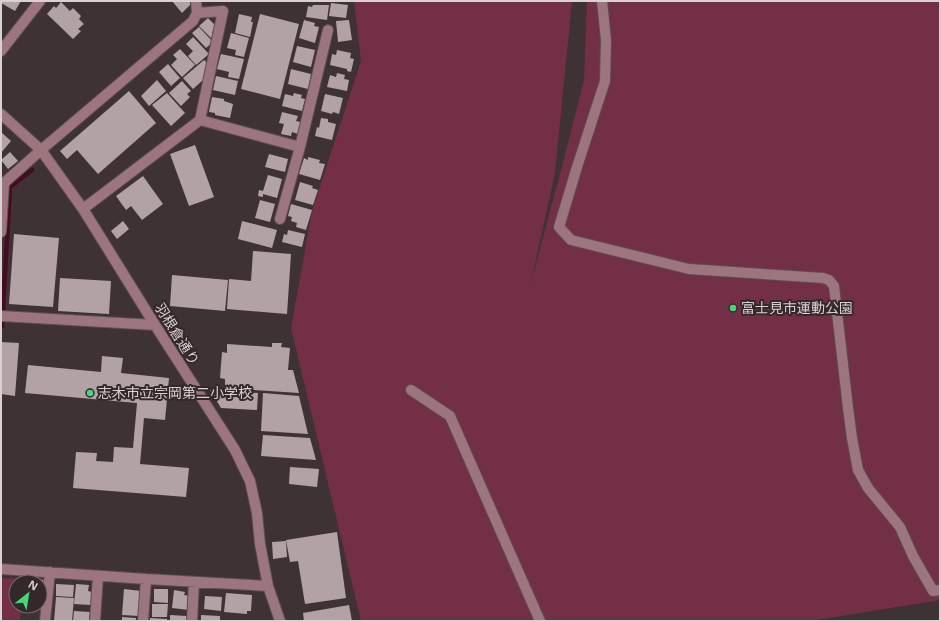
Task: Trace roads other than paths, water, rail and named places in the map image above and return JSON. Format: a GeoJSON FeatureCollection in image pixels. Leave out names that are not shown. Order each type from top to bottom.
{"type":"FeatureCollection","features":[{"type":"Feature","properties":{"kind":"street"},"geometry":{"type":"LineString","coordinates":[[1,51],[40,1]]}},
{"type":"Feature","properties":{"kind":"street"},"geometry":{"type":"LineString","coordinates":[[1,232],[3,183],[193,22],[197,13],[196,1]]}},
{"type":"Feature","properties":{"kind":"street"},"geometry":{"type":"LineString","coordinates":[[602,1],[606,40],[606,81],[577,167],[559,227],[571,240],[689,268],[823,278],[829,280],[834,286],[848,408],[858,470],[868,488],[900,527],[913,556],[933,591],[940,590]]}},
{"type":"Feature","properties":{"kind":"street"},"geometry":{"type":"LineString","coordinates":[[84,209],[200,120],[223,11],[197,13]]}},
{"type":"Feature","properties":{"kind":"street"},"geometry":{"type":"LineString","coordinates":[[280,219],[300,147],[328,30]]}},
{"type":"Feature","properties":{"kind":"street","name":"羽根倉通り"},"geometry":{"type":"LineString","coordinates":[[1,114],[41,150],[84,209],[155,325],[235,450],[250,481],[257,513],[260,544],[268,586],[280,621]]}},
{"type":"Feature","properties":{"kind":"street"},"geometry":{"type":"LineString","coordinates":[[200,120],[300,147]]}},
{"type":"Feature","properties":{"kind":"street"},"geometry":{"type":"LineString","coordinates":[[1,316],[155,325]]}},
{"type":"Feature","properties":{"kind":"street"},"geometry":{"type":"LineString","coordinates":[[411,390],[450,416],[540,621]]}},
{"type":"Feature","properties":{"kind":"street"},"geometry":{"type":"LineString","coordinates":[[1,569],[268,586]]}},
{"type":"Feature","properties":{"kind":"street"},"geometry":{"type":"LineString","coordinates":[[45,621],[50,572]]}},
{"type":"Feature","properties":{"kind":"street"},"geometry":{"type":"LineString","coordinates":[[95,621],[98,576]]}},
{"type":"Feature","properties":{"kind":"street"},"geometry":{"type":"LineString","coordinates":[[143,621],[146,579]]}},
{"type":"Feature","properties":{"kind":"street"},"geometry":{"type":"LineString","coordinates":[[192,621],[194,582]]}},
{"type":"Feature","properties":{"kind":"waterway"},"geometry":{"type":"LineString","coordinates":[[1,326],[10,187],[32,170]]}},
{"type":"Feature","properties":{"kind":"place","name":"富士見市運動公園"},"geometry":{"type":"Point","coordinates":[733,308]}},
{"type":"Feature","properties":{"kind":"place","name":"志木市立宗岡第二小学校"},"geometry":{"type":"Point","coordinates":[90,393]}}]}
